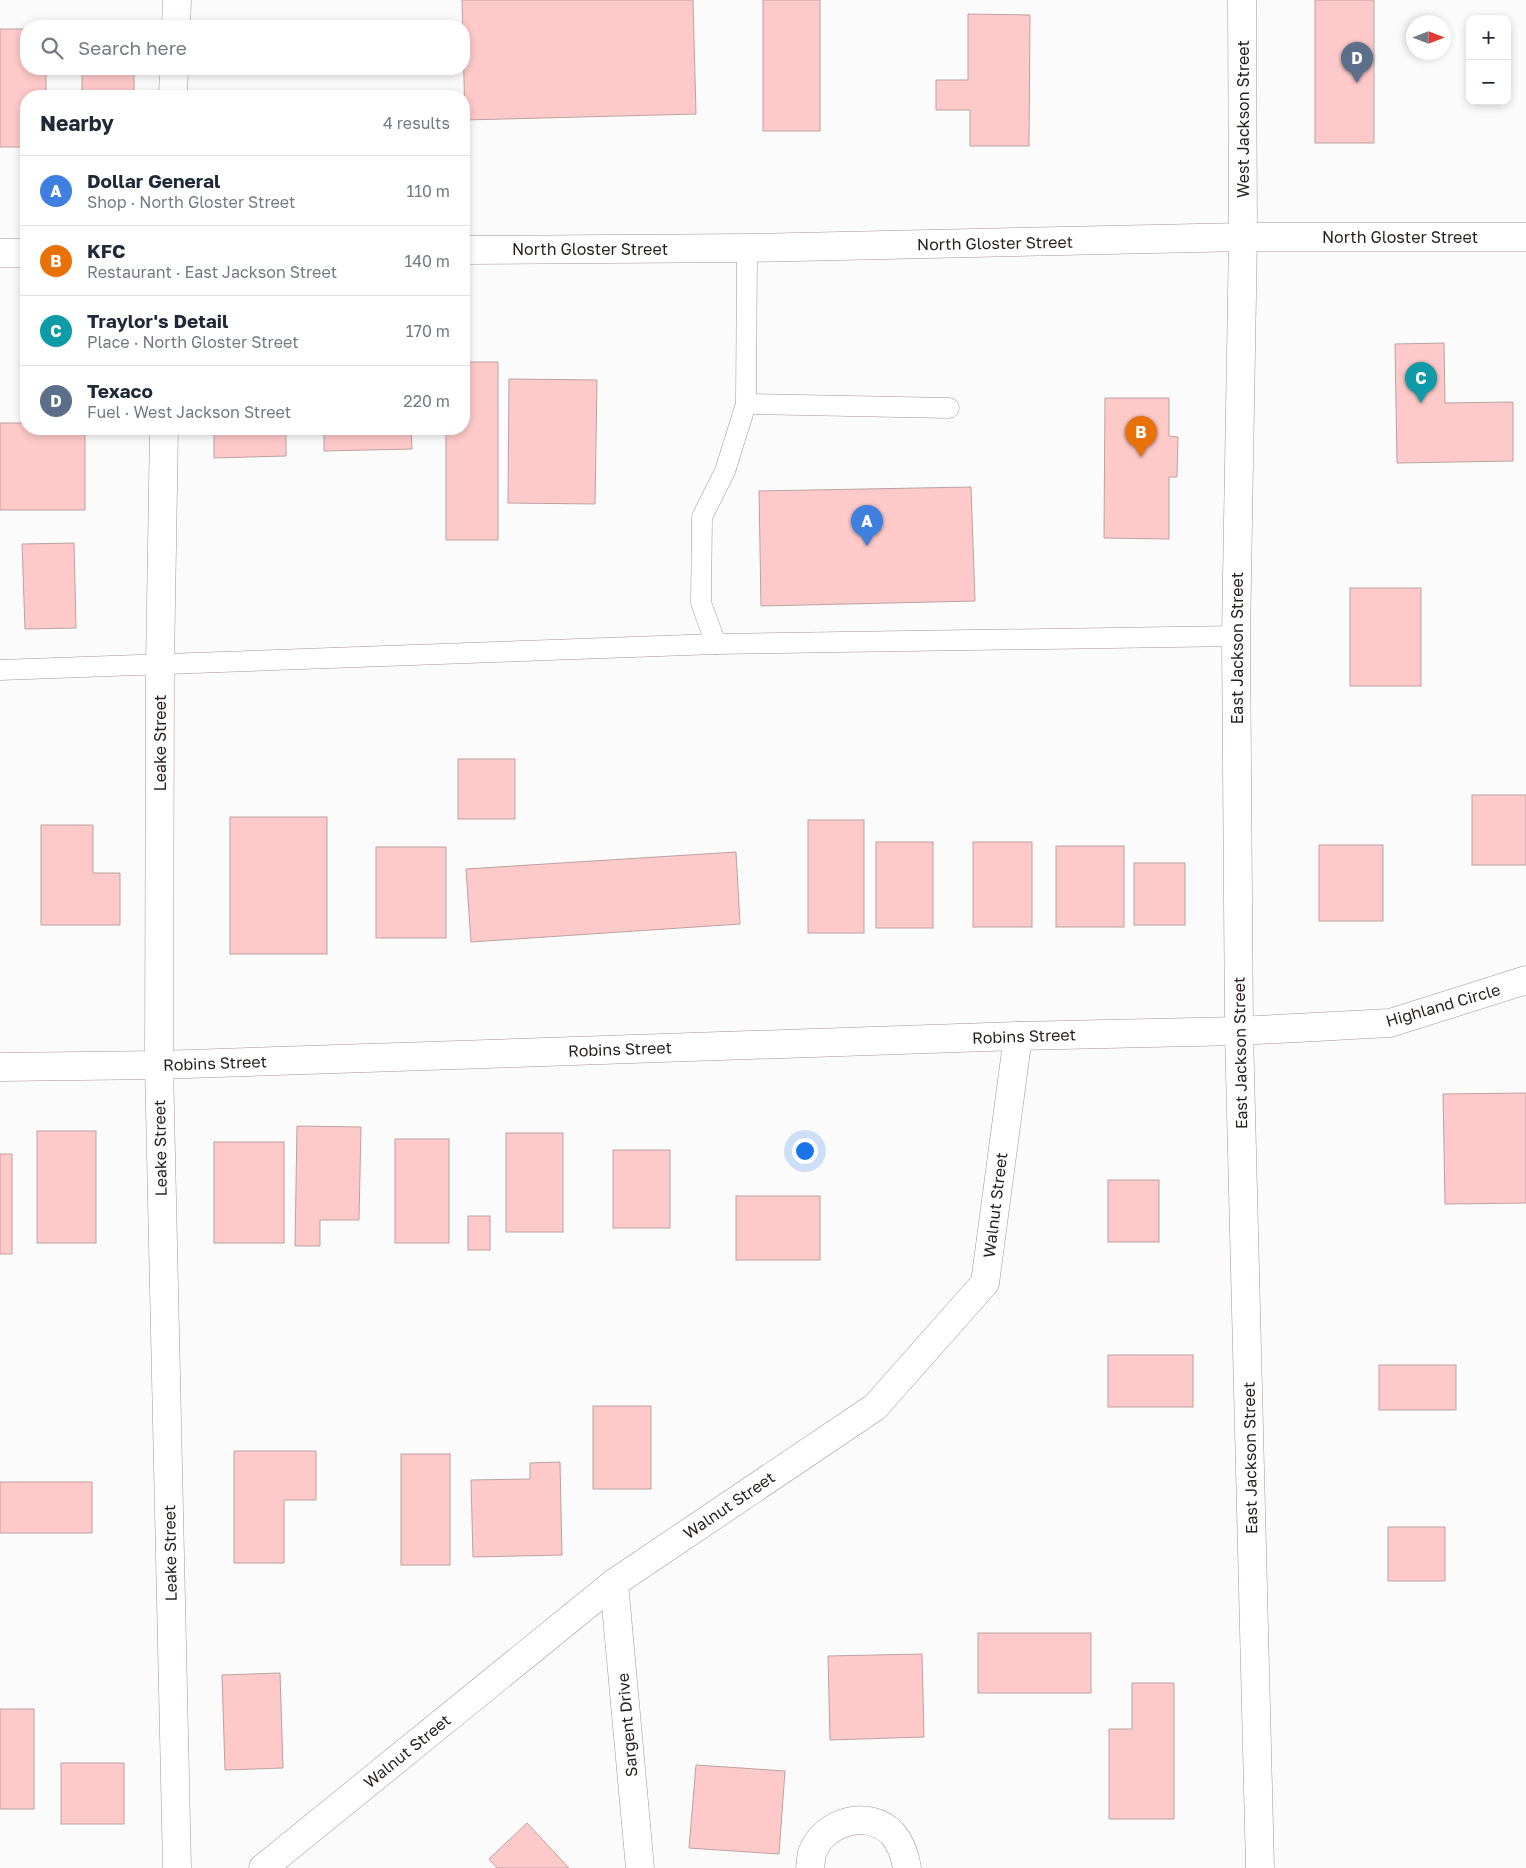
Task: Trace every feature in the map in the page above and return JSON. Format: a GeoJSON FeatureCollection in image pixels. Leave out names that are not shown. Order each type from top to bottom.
{"type":"FeatureCollection","features":[{"type":"Feature","properties":{"kind":"street"},"geometry":{"type":"LineString","coordinates":[[176,20],[177,0]]}},
{"type":"Feature","properties":{"kind":"street","name":"West Jackson Street"},"geometry":{"type":"LineString","coordinates":[[1242,0],[1243,237]]}},
{"type":"Feature","properties":{"kind":"street"},"geometry":{"type":"LineString","coordinates":[[173,90],[174,75]]}},
{"type":"Feature","properties":{"kind":"street","name":"North Gloster Street"},"geometry":{"type":"LineString","coordinates":[[470,250],[747,248],[1243,237],[1526,237]]}},
{"type":"Feature","properties":{"kind":"street","name":"East Jackson Street"},"geometry":{"type":"LineString","coordinates":[[1243,237],[1236,636],[1239,1031],[1260,1868]]}},
{"type":"Feature","properties":{"kind":"street"},"geometry":{"type":"LineString","coordinates":[[0,253],[20,253]]}},
{"type":"Feature","properties":{"kind":"street","name":"Leake Street"},"geometry":{"type":"LineString","coordinates":[[164,435],[160,664],[159,1065],[177,1868]]}},
{"type":"Feature","properties":{"kind":"street","name":"Highland Circle"},"geometry":{"type":"LineString","coordinates":[[1239,1031],[1390,1023],[1526,980]]}},
{"type":"Feature","properties":{"kind":"street","name":"Robins Street"},"geometry":{"type":"LineString","coordinates":[[0,1067],[159,1065],[1018,1036],[1239,1031]]}},
{"type":"Feature","properties":{"kind":"street","name":"Walnut Street"},"geometry":{"type":"LineString","coordinates":[[263,1868],[614,1583],[875,1407],[985,1284],[1018,1036]]}},
{"type":"Feature","properties":{"kind":"street","name":"Sargent Drive"},"geometry":{"type":"LineString","coordinates":[[614,1583],[640,1868]]}},
{"type":"Feature","properties":{"kind":"street"},"geometry":{"type":"LineString","coordinates":[[810,1868],[812,1853],[822,1836],[838,1825],[856,1820],[875,1823],[892,1833],[903,1848],[907,1868]]}},
{"type":"Feature","properties":{"kind":"lane"},"geometry":{"type":"LineString","coordinates":[[716,644],[700,603],[702,517],[725,471],[746,404],[747,248]]}},
{"type":"Feature","properties":{"kind":"lane"},"geometry":{"type":"LineString","coordinates":[[746,404],[949,408]]}},
{"type":"Feature","properties":{"kind":"lane"},"geometry":{"type":"LineString","coordinates":[[0,670],[716,644],[1236,636]]}},
{"type":"Feature","properties":{"kind":"building"},"geometry":{"type":"Polygon","coordinates":[[[462,0],[693,0],[696,114],[470,120],[470,90],[464,90],[464,75],[470,75],[470,20],[462,20],[462,0]]]}},
{"type":"Feature","properties":{"kind":"building"},"geometry":{"type":"Polygon","coordinates":[[[763,0],[820,0],[820,131],[763,131],[763,0]]]}},
{"type":"Feature","properties":{"kind":"building"},"geometry":{"type":"Polygon","coordinates":[[[1315,0],[1374,0],[1374,143],[1315,143],[1315,0]]]}},
{"type":"Feature","properties":{"kind":"building"},"geometry":{"type":"Polygon","coordinates":[[[968,14],[1030,15],[1029,146],[970,146],[970,110],[936,110],[936,80],[968,80],[968,14]]]}},
{"type":"Feature","properties":{"kind":"building"},"geometry":{"type":"Polygon","coordinates":[[[0,29],[20,29],[20,75],[46,75],[46,90],[20,90],[20,147],[0,147],[0,29]]]}},
{"type":"Feature","properties":{"kind":"building"},"geometry":{"type":"Polygon","coordinates":[[[82,75],[134,75],[134,90],[82,90],[82,75]]]}},
{"type":"Feature","properties":{"kind":"building"},"geometry":{"type":"Polygon","coordinates":[[[1444,343],[1445,403],[1513,402],[1513,461],[1397,463],[1395,344],[1444,343]]]}},
{"type":"Feature","properties":{"kind":"building"},"geometry":{"type":"Polygon","coordinates":[[[470,362],[498,362],[498,540],[446,540],[446,435],[470,435],[470,362]]]}},
{"type":"Feature","properties":{"kind":"building"},"geometry":{"type":"Polygon","coordinates":[[[509,379],[597,380],[595,504],[508,503],[509,379]]]}},
{"type":"Feature","properties":{"kind":"building"},"geometry":{"type":"Polygon","coordinates":[[[1105,398],[1169,398],[1169,436],[1178,437],[1177,477],[1169,477],[1169,539],[1104,538],[1105,398]]]}},
{"type":"Feature","properties":{"kind":"building"},"geometry":{"type":"Polygon","coordinates":[[[0,423],[20,423],[20,435],[85,435],[85,510],[0,510],[0,423]]]}},
{"type":"Feature","properties":{"kind":"building"},"geometry":{"type":"Polygon","coordinates":[[[214,435],[286,435],[286,456],[214,458],[214,435]]]}},
{"type":"Feature","properties":{"kind":"building"},"geometry":{"type":"Polygon","coordinates":[[[324,435],[411,435],[412,449],[324,451],[324,435]]]}},
{"type":"Feature","properties":{"kind":"building"},"geometry":{"type":"Polygon","coordinates":[[[971,487],[975,601],[761,606],[759,491],[971,487]]]}},
{"type":"Feature","properties":{"kind":"building"},"geometry":{"type":"Polygon","coordinates":[[[74,543],[76,628],[25,629],[22,544],[74,543]]]}},
{"type":"Feature","properties":{"kind":"building"},"geometry":{"type":"Polygon","coordinates":[[[1350,588],[1421,588],[1421,686],[1350,686],[1350,588]]]}},
{"type":"Feature","properties":{"kind":"building"},"geometry":{"type":"Polygon","coordinates":[[[458,759],[515,759],[515,819],[458,819],[458,759]]]}},
{"type":"Feature","properties":{"kind":"building"},"geometry":{"type":"Polygon","coordinates":[[[1472,795],[1526,795],[1526,865],[1472,865],[1472,795]]]}},
{"type":"Feature","properties":{"kind":"building"},"geometry":{"type":"Polygon","coordinates":[[[230,817],[327,817],[327,954],[230,954],[230,817]]]}},
{"type":"Feature","properties":{"kind":"building"},"geometry":{"type":"Polygon","coordinates":[[[808,820],[864,820],[864,933],[808,933],[808,820]]]}},
{"type":"Feature","properties":{"kind":"building"},"geometry":{"type":"Polygon","coordinates":[[[41,825],[93,825],[93,873],[120,873],[120,925],[41,925],[41,825]]]}},
{"type":"Feature","properties":{"kind":"building"},"geometry":{"type":"Polygon","coordinates":[[[876,842],[933,842],[933,928],[876,928],[876,842]]]}},
{"type":"Feature","properties":{"kind":"building"},"geometry":{"type":"Polygon","coordinates":[[[973,842],[1032,842],[1032,927],[973,927],[973,842]]]}},
{"type":"Feature","properties":{"kind":"building"},"geometry":{"type":"Polygon","coordinates":[[[1319,845],[1383,845],[1383,921],[1319,921],[1319,845]]]}},
{"type":"Feature","properties":{"kind":"building"},"geometry":{"type":"Polygon","coordinates":[[[1056,846],[1124,846],[1124,927],[1056,927],[1056,846]]]}},
{"type":"Feature","properties":{"kind":"building"},"geometry":{"type":"Polygon","coordinates":[[[376,847],[446,847],[446,938],[376,938],[376,847]]]}},
{"type":"Feature","properties":{"kind":"building"},"geometry":{"type":"Polygon","coordinates":[[[736,852],[740,924],[471,942],[466,869],[736,852]]]}},
{"type":"Feature","properties":{"kind":"building"},"geometry":{"type":"Polygon","coordinates":[[[1134,863],[1185,863],[1185,925],[1134,925],[1134,863]]]}},
{"type":"Feature","properties":{"kind":"building"},"geometry":{"type":"Polygon","coordinates":[[[1526,1093],[1526,1203],[1445,1204],[1443,1094],[1526,1093]]]}},
{"type":"Feature","properties":{"kind":"building"},"geometry":{"type":"Polygon","coordinates":[[[297,1126],[361,1127],[359,1220],[320,1220],[320,1246],[295,1246],[297,1126]]]}},
{"type":"Feature","properties":{"kind":"building"},"geometry":{"type":"Polygon","coordinates":[[[37,1131],[96,1131],[96,1243],[37,1243],[37,1131]]]}},
{"type":"Feature","properties":{"kind":"building"},"geometry":{"type":"Polygon","coordinates":[[[506,1133],[563,1133],[563,1232],[506,1232],[506,1133]]]}},
{"type":"Feature","properties":{"kind":"building"},"geometry":{"type":"Polygon","coordinates":[[[395,1139],[449,1139],[449,1243],[395,1243],[395,1139]]]}},
{"type":"Feature","properties":{"kind":"building"},"geometry":{"type":"Polygon","coordinates":[[[214,1142],[284,1142],[284,1243],[214,1243],[214,1142]]]}},
{"type":"Feature","properties":{"kind":"building"},"geometry":{"type":"Polygon","coordinates":[[[613,1150],[670,1150],[670,1228],[613,1228],[613,1150]]]}},
{"type":"Feature","properties":{"kind":"building"},"geometry":{"type":"Polygon","coordinates":[[[0,1154],[12,1154],[12,1254],[0,1254],[0,1154]]]}},
{"type":"Feature","properties":{"kind":"building"},"geometry":{"type":"Polygon","coordinates":[[[1108,1180],[1159,1180],[1159,1242],[1108,1242],[1108,1180]]]}},
{"type":"Feature","properties":{"kind":"building"},"geometry":{"type":"Polygon","coordinates":[[[736,1196],[820,1196],[820,1260],[736,1260],[736,1196]]]}},
{"type":"Feature","properties":{"kind":"building"},"geometry":{"type":"Polygon","coordinates":[[[468,1216],[490,1216],[490,1250],[468,1250],[468,1216]]]}},
{"type":"Feature","properties":{"kind":"building"},"geometry":{"type":"Polygon","coordinates":[[[1108,1355],[1193,1355],[1193,1407],[1108,1407],[1108,1355]]]}},
{"type":"Feature","properties":{"kind":"building"},"geometry":{"type":"Polygon","coordinates":[[[1379,1365],[1456,1365],[1456,1410],[1379,1410],[1379,1365]]]}},
{"type":"Feature","properties":{"kind":"building"},"geometry":{"type":"Polygon","coordinates":[[[593,1406],[651,1406],[651,1489],[593,1489],[593,1406]]]}},
{"type":"Feature","properties":{"kind":"building"},"geometry":{"type":"Polygon","coordinates":[[[234,1451],[316,1451],[316,1500],[284,1500],[284,1563],[234,1563],[234,1451]]]}},
{"type":"Feature","properties":{"kind":"building"},"geometry":{"type":"Polygon","coordinates":[[[401,1454],[450,1454],[450,1565],[401,1565],[401,1454]]]}},
{"type":"Feature","properties":{"kind":"building"},"geometry":{"type":"Polygon","coordinates":[[[560,1462],[562,1555],[473,1557],[471,1480],[530,1479],[530,1463],[560,1462]]]}},
{"type":"Feature","properties":{"kind":"building"},"geometry":{"type":"Polygon","coordinates":[[[0,1482],[92,1482],[92,1533],[0,1533],[0,1482]]]}},
{"type":"Feature","properties":{"kind":"building"},"geometry":{"type":"Polygon","coordinates":[[[1388,1527],[1445,1527],[1445,1581],[1388,1581],[1388,1527]]]}},
{"type":"Feature","properties":{"kind":"building"},"geometry":{"type":"Polygon","coordinates":[[[978,1633],[1091,1633],[1091,1693],[978,1693],[978,1633]]]}},
{"type":"Feature","properties":{"kind":"building"},"geometry":{"type":"Polygon","coordinates":[[[922,1654],[924,1737],[830,1740],[828,1656],[922,1654]]]}},
{"type":"Feature","properties":{"kind":"building"},"geometry":{"type":"Polygon","coordinates":[[[280,1673],[283,1768],[225,1770],[222,1675],[280,1673]]]}},
{"type":"Feature","properties":{"kind":"building"},"geometry":{"type":"Polygon","coordinates":[[[1132,1683],[1174,1683],[1174,1819],[1109,1819],[1109,1729],[1132,1729],[1132,1683]]]}},
{"type":"Feature","properties":{"kind":"building"},"geometry":{"type":"Polygon","coordinates":[[[0,1709],[34,1709],[34,1809],[0,1809],[0,1709]]]}},
{"type":"Feature","properties":{"kind":"building"},"geometry":{"type":"Polygon","coordinates":[[[61,1763],[124,1763],[124,1824],[61,1824],[61,1763]]]}},
{"type":"Feature","properties":{"kind":"building"},"geometry":{"type":"Polygon","coordinates":[[[696,1765],[785,1771],[779,1854],[689,1848],[696,1765]]]}},
{"type":"Feature","properties":{"kind":"building"},"geometry":{"type":"Polygon","coordinates":[[[527,1823],[569,1868],[497,1868],[489,1859],[527,1823]]]}},
{"type":"Feature","properties":{"kind":"place","name":"Texaco"},"geometry":{"type":"Point","coordinates":[1357,83]}},
{"type":"Feature","properties":{"kind":"place","name":"Traylor's Detail"},"geometry":{"type":"Point","coordinates":[1421,403]}},
{"type":"Feature","properties":{"kind":"place","name":"KFC"},"geometry":{"type":"Point","coordinates":[1141,457]}},
{"type":"Feature","properties":{"kind":"place","name":"Dollar General"},"geometry":{"type":"Point","coordinates":[867,546]}}]}
